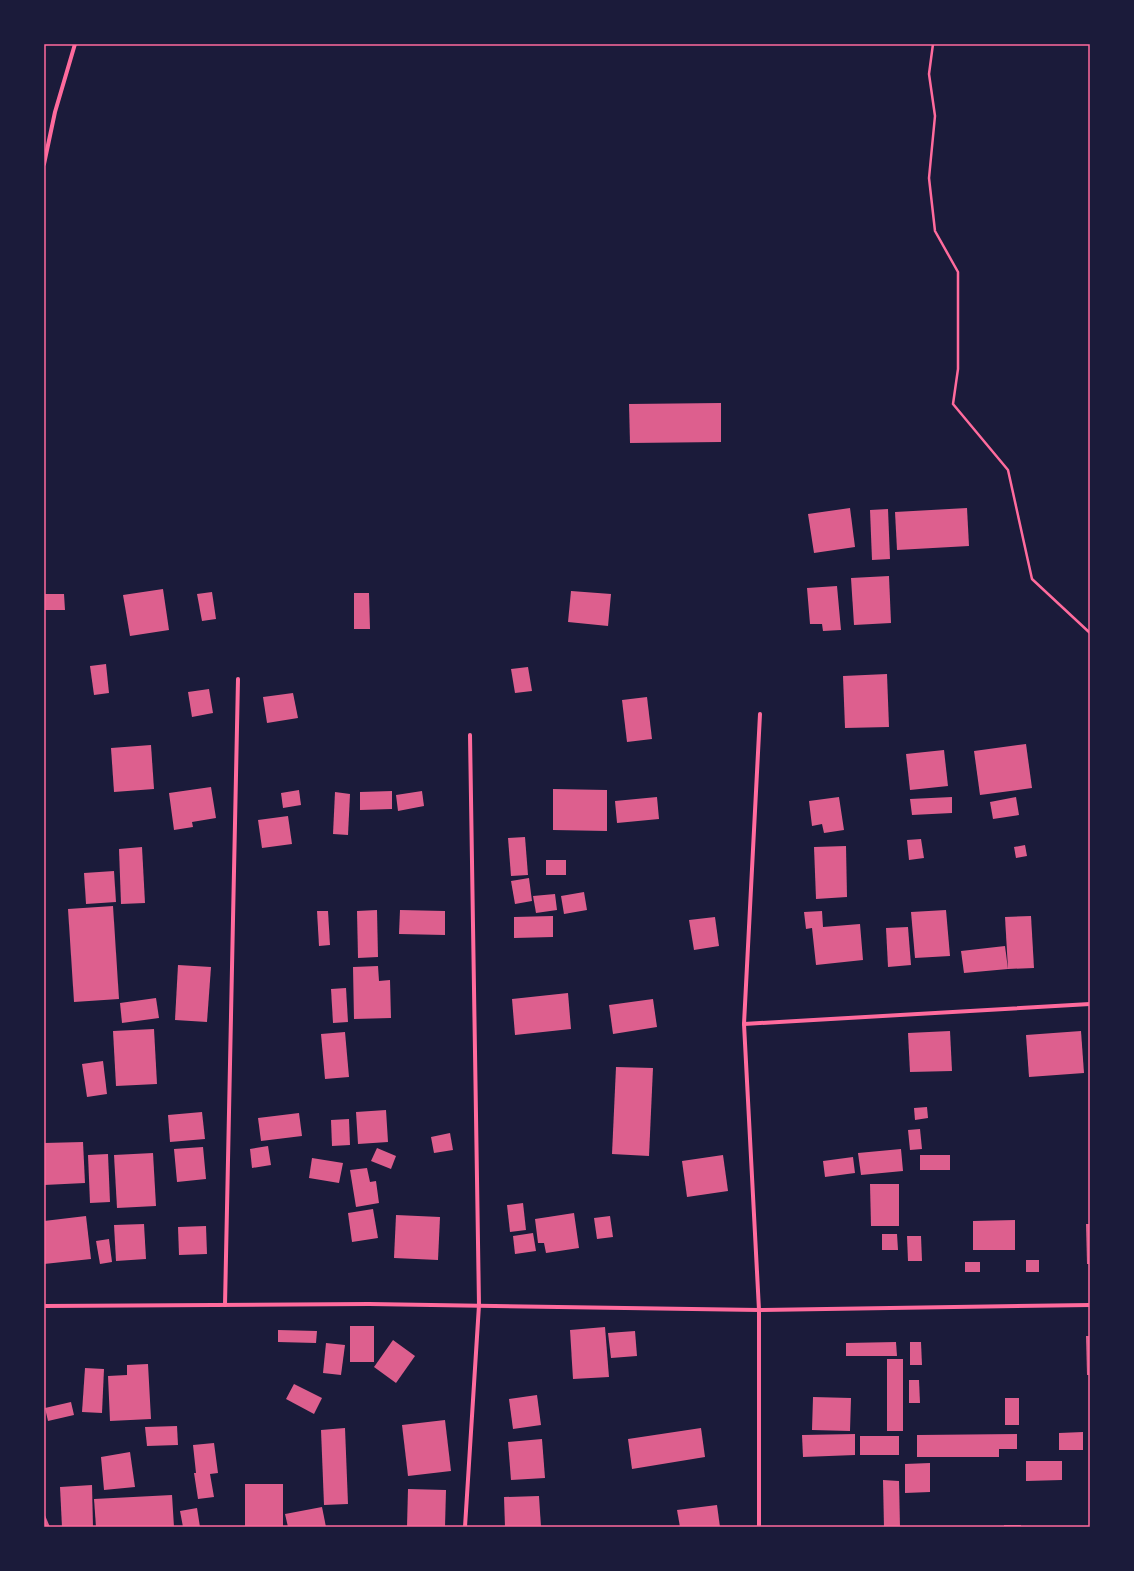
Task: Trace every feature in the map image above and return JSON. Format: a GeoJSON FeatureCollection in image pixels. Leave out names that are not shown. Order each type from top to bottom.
{"type":"FeatureCollection","features":[{"type":"Feature","properties":{"kind":"street"},"geometry":{"type":"LineString","coordinates":[[44,164],[55,112],[75,44]]}},
{"type":"Feature","properties":{"kind":"street"},"geometry":{"type":"LineString","coordinates":[[225,1304],[238,679]]}},
{"type":"Feature","properties":{"kind":"street"},"geometry":{"type":"LineString","coordinates":[[759,1527],[759,1310],[744,1024],[760,714]]}},
{"type":"Feature","properties":{"kind":"street"},"geometry":{"type":"LineString","coordinates":[[465,1527],[479,1305],[470,735]]}},
{"type":"Feature","properties":{"kind":"street"},"geometry":{"type":"LineString","coordinates":[[744,1024],[1090,1004]]}},
{"type":"Feature","properties":{"kind":"street"},"geometry":{"type":"LineString","coordinates":[[44,1306],[369,1304],[759,1310],[1090,1305]]}},
{"type":"Feature","properties":{"kind":"path"},"geometry":{"type":"LineString","coordinates":[[933,44],[929,74],[935,116],[929,178],[935,232],[958,272],[958,369],[953,404],[1008,470],[1032,579],[1090,633]]}},
{"type":"Feature","properties":{"kind":"building"},"geometry":{"type":"Polygon","coordinates":[[[721,403],[721,442],[630,443],[629,404],[721,403]]]}},
{"type":"Feature","properties":{"kind":"building"},"geometry":{"type":"Polygon","coordinates":[[[850,508],[855,547],[814,553],[808,514],[850,508]]]}},
{"type":"Feature","properties":{"kind":"building"},"geometry":{"type":"Polygon","coordinates":[[[967,508],[969,546],[897,550],[895,512],[967,508]]]}},
{"type":"Feature","properties":{"kind":"building"},"geometry":{"type":"Polygon","coordinates":[[[888,509],[890,559],[872,560],[870,510],[888,509]]]}},
{"type":"Feature","properties":{"kind":"building"},"geometry":{"type":"Polygon","coordinates":[[[889,576],[891,623],[854,625],[851,578],[889,576]]]}},
{"type":"Feature","properties":{"kind":"building"},"geometry":{"type":"Polygon","coordinates":[[[837,586],[841,630],[823,631],[822,624],[810,624],[807,588],[837,586]]]}},
{"type":"Feature","properties":{"kind":"building"},"geometry":{"type":"Polygon","coordinates":[[[163,589],[169,630],[130,636],[123,595],[163,589]]]}},
{"type":"Feature","properties":{"kind":"building"},"geometry":{"type":"Polygon","coordinates":[[[571,591],[611,594],[608,626],[568,622],[571,591]]]}},
{"type":"Feature","properties":{"kind":"building"},"geometry":{"type":"Polygon","coordinates":[[[212,592],[216,619],[202,621],[197,594],[212,592]]]}},
{"type":"Feature","properties":{"kind":"building"},"geometry":{"type":"Polygon","coordinates":[[[354,593],[369,593],[370,629],[354,629],[354,593]]]}},
{"type":"Feature","properties":{"kind":"building"},"geometry":{"type":"Polygon","coordinates":[[[44,594],[64,594],[65,610],[44,610],[44,594]]]}},
{"type":"Feature","properties":{"kind":"building"},"geometry":{"type":"Polygon","coordinates":[[[106,664],[109,693],[94,695],[90,666],[106,664]]]}},
{"type":"Feature","properties":{"kind":"building"},"geometry":{"type":"Polygon","coordinates":[[[528,667],[532,691],[515,693],[511,669],[528,667]]]}},
{"type":"Feature","properties":{"kind":"building"},"geometry":{"type":"Polygon","coordinates":[[[887,674],[889,727],[845,728],[843,676],[887,674]]]}},
{"type":"Feature","properties":{"kind":"building"},"geometry":{"type":"Polygon","coordinates":[[[209,689],[213,713],[192,717],[188,692],[209,689]]]}},
{"type":"Feature","properties":{"kind":"building"},"geometry":{"type":"Polygon","coordinates":[[[293,693],[298,718],[267,723],[263,697],[293,693]]]}},
{"type":"Feature","properties":{"kind":"building"},"geometry":{"type":"Polygon","coordinates":[[[647,697],[652,739],[627,742],[622,700],[647,697]]]}},
{"type":"Feature","properties":{"kind":"building"},"geometry":{"type":"Polygon","coordinates":[[[1026,744],[1032,788],[980,795],[974,751],[1026,744]]]}},
{"type":"Feature","properties":{"kind":"building"},"geometry":{"type":"Polygon","coordinates":[[[151,745],[154,789],[114,792],[111,748],[151,745]]]}},
{"type":"Feature","properties":{"kind":"building"},"geometry":{"type":"Polygon","coordinates":[[[944,750],[948,786],[910,790],[906,754],[944,750]]]}},
{"type":"Feature","properties":{"kind":"building"},"geometry":{"type":"Polygon","coordinates":[[[211,787],[216,818],[192,822],[193,827],[174,830],[169,793],[211,787]]]}},
{"type":"Feature","properties":{"kind":"building"},"geometry":{"type":"Polygon","coordinates":[[[553,789],[607,790],[607,831],[553,830],[553,789]]]}},
{"type":"Feature","properties":{"kind":"building"},"geometry":{"type":"Polygon","coordinates":[[[299,790],[301,805],[283,808],[281,793],[299,790]]]}},
{"type":"Feature","properties":{"kind":"building"},"geometry":{"type":"Polygon","coordinates":[[[392,791],[392,809],[360,810],[360,792],[392,791]]]}},
{"type":"Feature","properties":{"kind":"building"},"geometry":{"type":"Polygon","coordinates":[[[422,791],[424,806],[398,811],[396,795],[422,791]]]}},
{"type":"Feature","properties":{"kind":"building"},"geometry":{"type":"Polygon","coordinates":[[[335,792],[350,794],[348,835],[333,834],[335,792]]]}},
{"type":"Feature","properties":{"kind":"building"},"geometry":{"type":"Polygon","coordinates":[[[657,797],[659,819],[617,823],[615,801],[657,797]]]}},
{"type":"Feature","properties":{"kind":"building"},"geometry":{"type":"Polygon","coordinates":[[[839,797],[844,830],[824,833],[822,824],[812,826],[809,801],[839,797]]]}},
{"type":"Feature","properties":{"kind":"building"},"geometry":{"type":"Polygon","coordinates":[[[952,797],[952,813],[912,815],[910,799],[952,797]]]}},
{"type":"Feature","properties":{"kind":"building"},"geometry":{"type":"Polygon","coordinates":[[[1016,797],[1019,815],[993,819],[990,802],[1016,797]]]}},
{"type":"Feature","properties":{"kind":"building"},"geometry":{"type":"Polygon","coordinates":[[[288,816],[292,844],[262,848],[258,820],[288,816]]]}},
{"type":"Feature","properties":{"kind":"building"},"geometry":{"type":"Polygon","coordinates":[[[525,837],[528,875],[511,876],[508,838],[525,837]]]}},
{"type":"Feature","properties":{"kind":"building"},"geometry":{"type":"Polygon","coordinates":[[[921,839],[924,858],[909,860],[907,840],[921,839]]]}},
{"type":"Feature","properties":{"kind":"building"},"geometry":{"type":"Polygon","coordinates":[[[1025,845],[1027,856],[1016,858],[1014,847],[1025,845]]]}},
{"type":"Feature","properties":{"kind":"building"},"geometry":{"type":"Polygon","coordinates":[[[846,846],[847,897],[816,899],[814,847],[846,846]]]}},
{"type":"Feature","properties":{"kind":"building"},"geometry":{"type":"Polygon","coordinates":[[[142,847],[145,903],[121,904],[119,849],[142,847]]]}},
{"type":"Feature","properties":{"kind":"building"},"geometry":{"type":"Polygon","coordinates":[[[546,860],[566,860],[566,875],[546,875],[546,860]]]}},
{"type":"Feature","properties":{"kind":"building"},"geometry":{"type":"Polygon","coordinates":[[[114,871],[116,902],[86,904],[84,873],[114,871]]]}},
{"type":"Feature","properties":{"kind":"building"},"geometry":{"type":"Polygon","coordinates":[[[529,878],[532,901],[515,904],[511,881],[529,878]]]}},
{"type":"Feature","properties":{"kind":"building"},"geometry":{"type":"Polygon","coordinates":[[[584,892],[587,910],[564,914],[561,896],[584,892]]]}},
{"type":"Feature","properties":{"kind":"building"},"geometry":{"type":"Polygon","coordinates":[[[555,894],[557,910],[536,913],[533,896],[555,894]]]}},
{"type":"Feature","properties":{"kind":"building"},"geometry":{"type":"Polygon","coordinates":[[[113,906],[119,999],[74,1002],[68,909],[113,906]]]}},
{"type":"Feature","properties":{"kind":"building"},"geometry":{"type":"Polygon","coordinates":[[[377,910],[378,957],[358,958],[357,911],[377,910]]]}},
{"type":"Feature","properties":{"kind":"building"},"geometry":{"type":"Polygon","coordinates":[[[400,910],[445,911],[445,935],[399,934],[400,910]]]}},
{"type":"Feature","properties":{"kind":"building"},"geometry":{"type":"Polygon","coordinates":[[[946,910],[950,956],[915,958],[911,912],[946,910]]]}},
{"type":"Feature","properties":{"kind":"building"},"geometry":{"type":"Polygon","coordinates":[[[317,911],[328,911],[330,945],[319,946],[317,911]]]}},
{"type":"Feature","properties":{"kind":"building"},"geometry":{"type":"Polygon","coordinates":[[[822,911],[823,927],[860,924],[863,960],[816,965],[812,928],[806,929],[804,912],[822,911]]]}},
{"type":"Feature","properties":{"kind":"building"},"geometry":{"type":"Polygon","coordinates":[[[553,916],[553,937],[514,938],[514,917],[553,916]]]}},
{"type":"Feature","properties":{"kind":"building"},"geometry":{"type":"Polygon","coordinates":[[[1031,916],[1034,968],[1008,969],[1005,917],[1031,916]]]}},
{"type":"Feature","properties":{"kind":"building"},"geometry":{"type":"Polygon","coordinates":[[[715,917],[719,946],[694,950],[689,920],[715,917]]]}},
{"type":"Feature","properties":{"kind":"building"},"geometry":{"type":"Polygon","coordinates":[[[908,927],[911,965],[888,967],[886,928],[908,927]]]}},
{"type":"Feature","properties":{"kind":"building"},"geometry":{"type":"Polygon","coordinates":[[[1005,946],[1008,969],[964,973],[961,951],[1005,946]]]}},
{"type":"Feature","properties":{"kind":"building"},"geometry":{"type":"Polygon","coordinates":[[[178,965],[211,967],[207,1022],[175,1020],[178,965]]]}},
{"type":"Feature","properties":{"kind":"building"},"geometry":{"type":"Polygon","coordinates":[[[378,966],[379,981],[390,980],[391,1018],[354,1019],[353,967],[378,966]]]}},
{"type":"Feature","properties":{"kind":"building"},"geometry":{"type":"Polygon","coordinates":[[[346,988],[348,1022],[333,1023],[331,989],[346,988]]]}},
{"type":"Feature","properties":{"kind":"building"},"geometry":{"type":"Polygon","coordinates":[[[568,993],[571,1029],[515,1035],[512,999],[568,993]]]}},
{"type":"Feature","properties":{"kind":"building"},"geometry":{"type":"Polygon","coordinates":[[[156,998],[159,1018],[122,1023],[120,1003],[156,998]]]}},
{"type":"Feature","properties":{"kind":"building"},"geometry":{"type":"Polygon","coordinates":[[[653,999],[657,1027],[613,1034],[609,1005],[653,999]]]}},
{"type":"Feature","properties":{"kind":"building"},"geometry":{"type":"Polygon","coordinates":[[[154,1029],[157,1084],[116,1086],[113,1031],[154,1029]]]}},
{"type":"Feature","properties":{"kind":"building"},"geometry":{"type":"Polygon","coordinates":[[[950,1031],[952,1071],[910,1072],[908,1033],[950,1031]]]}},
{"type":"Feature","properties":{"kind":"building"},"geometry":{"type":"Polygon","coordinates":[[[1081,1031],[1084,1073],[1029,1077],[1026,1035],[1081,1031]]]}},
{"type":"Feature","properties":{"kind":"building"},"geometry":{"type":"Polygon","coordinates":[[[345,1032],[349,1077],[325,1079],[321,1034],[345,1032]]]}},
{"type":"Feature","properties":{"kind":"building"},"geometry":{"type":"Polygon","coordinates":[[[103,1061],[107,1094],[87,1097],[82,1064],[103,1061]]]}},
{"type":"Feature","properties":{"kind":"building"},"geometry":{"type":"Polygon","coordinates":[[[616,1067],[653,1068],[649,1156],[612,1154],[616,1067]]]}},
{"type":"Feature","properties":{"kind":"building"},"geometry":{"type":"Polygon","coordinates":[[[927,1107],[928,1118],[915,1120],[914,1108],[927,1107]]]}},
{"type":"Feature","properties":{"kind":"building"},"geometry":{"type":"Polygon","coordinates":[[[386,1110],[388,1142],[358,1144],[356,1112],[386,1110]]]}},
{"type":"Feature","properties":{"kind":"building"},"geometry":{"type":"Polygon","coordinates":[[[202,1112],[205,1139],[170,1142],[168,1115],[202,1112]]]}},
{"type":"Feature","properties":{"kind":"building"},"geometry":{"type":"Polygon","coordinates":[[[299,1113],[302,1136],[261,1141],[258,1118],[299,1113]]]}},
{"type":"Feature","properties":{"kind":"building"},"geometry":{"type":"Polygon","coordinates":[[[349,1119],[350,1145],[332,1146],[331,1120],[349,1119]]]}},
{"type":"Feature","properties":{"kind":"building"},"geometry":{"type":"Polygon","coordinates":[[[920,1129],[922,1149],[910,1150],[908,1130],[920,1129]]]}},
{"type":"Feature","properties":{"kind":"building"},"geometry":{"type":"Polygon","coordinates":[[[450,1133],[453,1150],[434,1153],[431,1137],[450,1133]]]}},
{"type":"Feature","properties":{"kind":"building"},"geometry":{"type":"Polygon","coordinates":[[[83,1142],[85,1183],[44,1185],[44,1143],[83,1142]]]}},
{"type":"Feature","properties":{"kind":"building"},"geometry":{"type":"Polygon","coordinates":[[[268,1146],[271,1165],[252,1168],[250,1149],[268,1146]]]}},
{"type":"Feature","properties":{"kind":"building"},"geometry":{"type":"Polygon","coordinates":[[[203,1147],[206,1179],[177,1182],[174,1149],[203,1147]]]}},
{"type":"Feature","properties":{"kind":"building"},"geometry":{"type":"Polygon","coordinates":[[[377,1148],[396,1156],[391,1169],[371,1161],[377,1148]]]}},
{"type":"Feature","properties":{"kind":"building"},"geometry":{"type":"Polygon","coordinates":[[[901,1149],[903,1171],[861,1175],[858,1153],[901,1149]]]}},
{"type":"Feature","properties":{"kind":"building"},"geometry":{"type":"Polygon","coordinates":[[[153,1153],[156,1206],[117,1208],[114,1155],[153,1153]]]}},
{"type":"Feature","properties":{"kind":"building"},"geometry":{"type":"Polygon","coordinates":[[[108,1154],[110,1202],[90,1203],[88,1155],[108,1154]]]}},
{"type":"Feature","properties":{"kind":"building"},"geometry":{"type":"Polygon","coordinates":[[[723,1155],[728,1191],[687,1197],[682,1161],[723,1155]]]}},
{"type":"Feature","properties":{"kind":"building"},"geometry":{"type":"Polygon","coordinates":[[[920,1155],[950,1155],[950,1170],[920,1170],[920,1155]]]}},
{"type":"Feature","properties":{"kind":"building"},"geometry":{"type":"Polygon","coordinates":[[[853,1157],[855,1173],[825,1177],[823,1161],[853,1157]]]}},
{"type":"Feature","properties":{"kind":"building"},"geometry":{"type":"Polygon","coordinates":[[[312,1158],[343,1163],[339,1183],[309,1178],[312,1158]]]}},
{"type":"Feature","properties":{"kind":"building"},"geometry":{"type":"Polygon","coordinates":[[[367,1168],[370,1182],[376,1181],[379,1203],[356,1207],[350,1170],[367,1168]]]}},
{"type":"Feature","properties":{"kind":"building"},"geometry":{"type":"Polygon","coordinates":[[[870,1184],[899,1184],[899,1226],[871,1226],[870,1184]]]}},
{"type":"Feature","properties":{"kind":"building"},"geometry":{"type":"Polygon","coordinates":[[[523,1203],[526,1230],[510,1232],[507,1205],[523,1203]]]}},
{"type":"Feature","properties":{"kind":"building"},"geometry":{"type":"Polygon","coordinates":[[[373,1209],[378,1238],[352,1242],[348,1213],[373,1209]]]}},
{"type":"Feature","properties":{"kind":"building"},"geometry":{"type":"Polygon","coordinates":[[[574,1213],[579,1248],[546,1253],[544,1243],[538,1243],[535,1219],[574,1213]]]}},
{"type":"Feature","properties":{"kind":"building"},"geometry":{"type":"Polygon","coordinates":[[[396,1215],[440,1217],[438,1260],[394,1258],[396,1215]]]}},
{"type":"Feature","properties":{"kind":"building"},"geometry":{"type":"Polygon","coordinates":[[[86,1216],[91,1259],[44,1264],[44,1221],[86,1216]]]}},
{"type":"Feature","properties":{"kind":"building"},"geometry":{"type":"Polygon","coordinates":[[[610,1216],[613,1237],[597,1239],[594,1218],[610,1216]]]}},
{"type":"Feature","properties":{"kind":"building"},"geometry":{"type":"Polygon","coordinates":[[[1015,1220],[1015,1250],[973,1250],[973,1221],[1015,1220]]]}},
{"type":"Feature","properties":{"kind":"building"},"geometry":{"type":"Polygon","coordinates":[[[144,1224],[146,1259],[116,1261],[114,1225],[144,1224]]]}},
{"type":"Feature","properties":{"kind":"building"},"geometry":{"type":"Polygon","coordinates":[[[1086,1224],[1090,1224],[1090,1264],[1087,1264],[1086,1224]]]}},
{"type":"Feature","properties":{"kind":"building"},"geometry":{"type":"Polygon","coordinates":[[[206,1226],[207,1254],[179,1255],[178,1227],[206,1226]]]}},
{"type":"Feature","properties":{"kind":"building"},"geometry":{"type":"Polygon","coordinates":[[[533,1233],[536,1251],[515,1254],[513,1236],[533,1233]]]}},
{"type":"Feature","properties":{"kind":"building"},"geometry":{"type":"Polygon","coordinates":[[[882,1234],[897,1234],[898,1250],[882,1250],[882,1234]]]}},
{"type":"Feature","properties":{"kind":"building"},"geometry":{"type":"Polygon","coordinates":[[[907,1236],[921,1236],[922,1261],[908,1261],[907,1236]]]}},
{"type":"Feature","properties":{"kind":"building"},"geometry":{"type":"Polygon","coordinates":[[[109,1239],[112,1262],[100,1264],[96,1241],[109,1239]]]}},
{"type":"Feature","properties":{"kind":"building"},"geometry":{"type":"Polygon","coordinates":[[[1026,1260],[1039,1260],[1039,1272],[1026,1272],[1026,1260]]]}},
{"type":"Feature","properties":{"kind":"building"},"geometry":{"type":"Polygon","coordinates":[[[965,1262],[980,1262],[980,1272],[965,1272],[965,1262]]]}},
{"type":"Feature","properties":{"kind":"building"},"geometry":{"type":"Polygon","coordinates":[[[350,1326],[374,1326],[374,1362],[350,1362],[350,1326]]]}},
{"type":"Feature","properties":{"kind":"building"},"geometry":{"type":"Polygon","coordinates":[[[605,1327],[609,1377],[573,1379],[570,1330],[605,1327]]]}},
{"type":"Feature","properties":{"kind":"building"},"geometry":{"type":"Polygon","coordinates":[[[278,1330],[317,1331],[316,1343],[278,1342],[278,1330]]]}},
{"type":"Feature","properties":{"kind":"building"},"geometry":{"type":"Polygon","coordinates":[[[635,1331],[637,1356],[611,1358],[608,1333],[635,1331]]]}},
{"type":"Feature","properties":{"kind":"building"},"geometry":{"type":"Polygon","coordinates":[[[1086,1336],[1090,1336],[1090,1375],[1087,1375],[1086,1336]]]}},
{"type":"Feature","properties":{"kind":"building"},"geometry":{"type":"Polygon","coordinates":[[[393,1340],[415,1356],[396,1383],[374,1367],[393,1340]]]}},
{"type":"Feature","properties":{"kind":"building"},"geometry":{"type":"Polygon","coordinates":[[[896,1342],[897,1356],[846,1356],[846,1343],[896,1342]]]}},
{"type":"Feature","properties":{"kind":"building"},"geometry":{"type":"Polygon","coordinates":[[[910,1342],[921,1342],[922,1365],[910,1365],[910,1342]]]}},
{"type":"Feature","properties":{"kind":"building"},"geometry":{"type":"Polygon","coordinates":[[[326,1343],[345,1345],[341,1375],[323,1373],[326,1343]]]}},
{"type":"Feature","properties":{"kind":"building"},"geometry":{"type":"Polygon","coordinates":[[[887,1359],[903,1359],[903,1431],[887,1431],[887,1359]]]}},
{"type":"Feature","properties":{"kind":"building"},"geometry":{"type":"Polygon","coordinates":[[[148,1364],[151,1419],[110,1421],[108,1376],[127,1375],[127,1365],[148,1364]]]}},
{"type":"Feature","properties":{"kind":"building"},"geometry":{"type":"Polygon","coordinates":[[[85,1368],[104,1369],[102,1413],[82,1412],[85,1368]]]}},
{"type":"Feature","properties":{"kind":"building"},"geometry":{"type":"Polygon","coordinates":[[[909,1380],[919,1380],[920,1403],[909,1403],[909,1380]]]}},
{"type":"Feature","properties":{"kind":"building"},"geometry":{"type":"Polygon","coordinates":[[[294,1384],[322,1398],[314,1414],[286,1399],[294,1384]]]}},
{"type":"Feature","properties":{"kind":"building"},"geometry":{"type":"Polygon","coordinates":[[[537,1395],[541,1425],[513,1429],[509,1399],[537,1395]]]}},
{"type":"Feature","properties":{"kind":"building"},"geometry":{"type":"Polygon","coordinates":[[[813,1397],[851,1398],[850,1431],[812,1430],[813,1397]]]}},
{"type":"Feature","properties":{"kind":"building"},"geometry":{"type":"Polygon","coordinates":[[[1005,1398],[1019,1398],[1019,1425],[1005,1425],[1005,1398]]]}},
{"type":"Feature","properties":{"kind":"building"},"geometry":{"type":"Polygon","coordinates":[[[71,1402],[74,1415],[48,1421],[45,1408],[71,1402]]]}},
{"type":"Feature","properties":{"kind":"building"},"geometry":{"type":"Polygon","coordinates":[[[445,1420],[451,1471],[408,1476],[402,1425],[445,1420]]]}},
{"type":"Feature","properties":{"kind":"building"},"geometry":{"type":"Polygon","coordinates":[[[177,1426],[178,1445],[147,1446],[145,1427],[177,1426]]]}},
{"type":"Feature","properties":{"kind":"building"},"geometry":{"type":"Polygon","coordinates":[[[345,1428],[348,1504],[324,1505],[321,1430],[345,1428]]]}},
{"type":"Feature","properties":{"kind":"building"},"geometry":{"type":"Polygon","coordinates":[[[701,1428],[705,1457],[632,1469],[628,1439],[701,1428]]]}},
{"type":"Feature","properties":{"kind":"building"},"geometry":{"type":"Polygon","coordinates":[[[1083,1432],[1083,1450],[1059,1450],[1059,1433],[1083,1432]]]}},
{"type":"Feature","properties":{"kind":"building"},"geometry":{"type":"Polygon","coordinates":[[[855,1434],[855,1455],[803,1457],[802,1435],[855,1434]]]}},
{"type":"Feature","properties":{"kind":"building"},"geometry":{"type":"Polygon","coordinates":[[[1017,1434],[1017,1449],[999,1449],[999,1457],[917,1457],[917,1435],[1017,1434]]]}},
{"type":"Feature","properties":{"kind":"building"},"geometry":{"type":"Polygon","coordinates":[[[860,1436],[899,1436],[899,1455],[860,1455],[860,1436]]]}},
{"type":"Feature","properties":{"kind":"building"},"geometry":{"type":"Polygon","coordinates":[[[542,1439],[545,1478],[511,1480],[508,1442],[542,1439]]]}},
{"type":"Feature","properties":{"kind":"building"},"geometry":{"type":"Polygon","coordinates":[[[214,1443],[218,1473],[210,1474],[214,1497],[198,1499],[194,1473],[196,1473],[193,1445],[214,1443]]]}},
{"type":"Feature","properties":{"kind":"building"},"geometry":{"type":"Polygon","coordinates":[[[130,1452],[135,1487],[104,1490],[101,1457],[130,1452]]]}},
{"type":"Feature","properties":{"kind":"building"},"geometry":{"type":"Polygon","coordinates":[[[1026,1461],[1062,1461],[1062,1480],[1026,1481],[1026,1461]]]}},
{"type":"Feature","properties":{"kind":"building"},"geometry":{"type":"Polygon","coordinates":[[[930,1463],[930,1492],[905,1493],[905,1464],[930,1463]]]}},
{"type":"Feature","properties":{"kind":"building"},"geometry":{"type":"Polygon","coordinates":[[[883,1480],[899,1481],[900,1527],[884,1527],[883,1480]]]}},
{"type":"Feature","properties":{"kind":"building"},"geometry":{"type":"Polygon","coordinates":[[[245,1484],[283,1484],[283,1527],[245,1527],[245,1484]]]}},
{"type":"Feature","properties":{"kind":"building"},"geometry":{"type":"Polygon","coordinates":[[[92,1485],[93,1527],[62,1527],[60,1487],[92,1485]]]}},
{"type":"Feature","properties":{"kind":"building"},"geometry":{"type":"Polygon","coordinates":[[[408,1489],[446,1490],[445,1527],[407,1527],[408,1489]]]}},
{"type":"Feature","properties":{"kind":"building"},"geometry":{"type":"Polygon","coordinates":[[[172,1495],[174,1527],[96,1527],[94,1499],[172,1495]]]}},
{"type":"Feature","properties":{"kind":"building"},"geometry":{"type":"Polygon","coordinates":[[[539,1496],[541,1527],[505,1527],[504,1497],[539,1496]]]}},
{"type":"Feature","properties":{"kind":"building"},"geometry":{"type":"Polygon","coordinates":[[[717,1505],[720,1527],[680,1527],[677,1510],[717,1505]]]}},
{"type":"Feature","properties":{"kind":"building"},"geometry":{"type":"Polygon","coordinates":[[[322,1507],[326,1527],[288,1527],[285,1514],[322,1507]]]}},
{"type":"Feature","properties":{"kind":"building"},"geometry":{"type":"Polygon","coordinates":[[[197,1508],[200,1527],[183,1527],[180,1511],[197,1508]]]}},
{"type":"Feature","properties":{"kind":"building"},"geometry":{"type":"Polygon","coordinates":[[[44,1513],[50,1527],[44,1527],[44,1513]]]}},
{"type":"Feature","properties":{"kind":"building"},"geometry":{"type":"Polygon","coordinates":[[[1004,1525],[1021,1525],[1021,1527],[1004,1527],[1004,1525]]]}}]}
